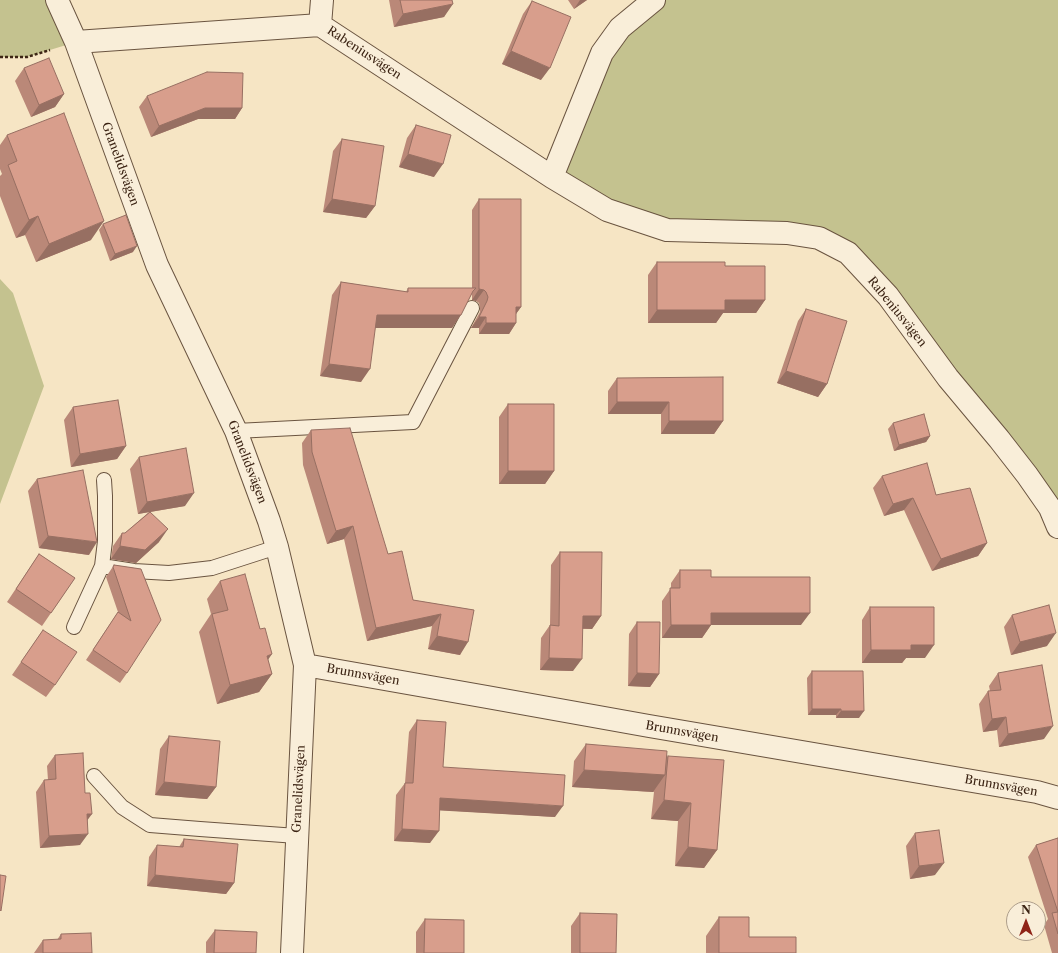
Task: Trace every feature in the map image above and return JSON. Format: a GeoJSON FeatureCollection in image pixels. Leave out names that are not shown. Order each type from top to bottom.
{"type":"FeatureCollection","features":[{"type":"Feature","properties":{"kind":"street","name":"Granelidsvägen"},"geometry":{"type":"LineString","coordinates":[[57,0],[76,42],[157,265],[236,431],[277,547],[305,665],[292,953]]}},
{"type":"Feature","properties":{"kind":"street"},"geometry":{"type":"LineString","coordinates":[[320,25],[322,0]]}},
{"type":"Feature","properties":{"kind":"street"},"geometry":{"type":"LineString","coordinates":[[552,177],[602,53],[620,28],[654,0]]}},
{"type":"Feature","properties":{"kind":"street","name":"Rabeniusvägen"},"geometry":{"type":"LineString","coordinates":[[76,42],[320,25],[552,177],[606,210],[666,230],[786,233],[818,238],[848,253],[888,296],[948,378],[1027,475],[1050,508],[1058,526]]}},
{"type":"Feature","properties":{"kind":"street","name":"Brunnsvägen"},"geometry":{"type":"LineString","coordinates":[[305,665],[487,696],[649,726],[1030,790],[1058,798]]}},
{"type":"Feature","properties":{"kind":"lane"},"geometry":{"type":"LineString","coordinates":[[236,431],[413,422],[472,308]]}},
{"type":"Feature","properties":{"kind":"lane"},"geometry":{"type":"LineString","coordinates":[[74,627],[102,566],[105,541],[104,480]]}},
{"type":"Feature","properties":{"kind":"lane"},"geometry":{"type":"LineString","coordinates":[[102,566],[134,571],[169,573],[212,568],[277,547]]}},
{"type":"Feature","properties":{"kind":"lane"},"geometry":{"type":"LineString","coordinates":[[94,776],[122,807],[150,825],[297,836]]}},
{"type":"Feature","properties":{"kind":"path"},"geometry":{"type":"LineString","coordinates":[[0,57],[27,57],[76,42]]}},
{"type":"Feature","properties":{"kind":"shaded area"},"geometry":{"type":"Polygon","coordinates":[[[0,0],[57,0],[76,42],[27,57],[0,57],[0,0]]]}},
{"type":"Feature","properties":{"kind":"shaded area"},"geometry":{"type":"Polygon","coordinates":[[[654,0],[1058,0],[1058,527],[888,296],[819,238],[667,230],[552,177],[602,53],[654,0]]]}},
{"type":"Feature","properties":{"kind":"shaded area"},"geometry":{"type":"Polygon","coordinates":[[[0,279],[13,293],[44,386],[0,504],[0,279]]]}},
{"type":"Feature","properties":{"kind":"building"},"geometry":{"type":"Polygon","coordinates":[[[400,0],[452,0],[453,4],[403,14],[400,0]]]}},
{"type":"Feature","properties":{"kind":"building"},"geometry":{"type":"Polygon","coordinates":[[[532,1],[571,17],[550,68],[511,51],[532,1]]]}},
{"type":"Feature","properties":{"kind":"building"},"geometry":{"type":"Polygon","coordinates":[[[49,58],[64,94],[39,105],[24,68],[49,58]]]}},
{"type":"Feature","properties":{"kind":"building"},"geometry":{"type":"Polygon","coordinates":[[[207,72],[243,73],[242,108],[205,108],[159,126],[147,96],[207,72]]]}},
{"type":"Feature","properties":{"kind":"building"},"geometry":{"type":"Polygon","coordinates":[[[64,113],[104,221],[49,244],[38,216],[29,220],[8,165],[17,161],[7,135],[64,113]]]}},
{"type":"Feature","properties":{"kind":"building"},"geometry":{"type":"Polygon","coordinates":[[[416,125],[451,135],[443,164],[408,154],[416,125]]]}},
{"type":"Feature","properties":{"kind":"building"},"geometry":{"type":"Polygon","coordinates":[[[342,139],[384,146],[375,206],[332,199],[342,139]]]}},
{"type":"Feature","properties":{"kind":"building"},"geometry":{"type":"Polygon","coordinates":[[[479,199],[521,199],[521,307],[516,307],[516,323],[486,323],[486,317],[479,317],[488,297],[484,290],[479,289],[479,199]]]}},
{"type":"Feature","properties":{"kind":"building"},"geometry":{"type":"Polygon","coordinates":[[[126,215],[137,246],[115,254],[103,224],[126,215]]]}},
{"type":"Feature","properties":{"kind":"building"},"geometry":{"type":"Polygon","coordinates":[[[657,262],[725,262],[725,266],[765,266],[765,300],[725,300],[725,310],[657,310],[657,262]]]}},
{"type":"Feature","properties":{"kind":"building"},"geometry":{"type":"Polygon","coordinates":[[[341,282],[408,292],[408,288],[476,288],[461,315],[377,315],[370,369],[329,364],[341,282]]]}},
{"type":"Feature","properties":{"kind":"building"},"geometry":{"type":"Polygon","coordinates":[[[806,309],[847,321],[827,384],[786,371],[806,309]]]}},
{"type":"Feature","properties":{"kind":"building"},"geometry":{"type":"Polygon","coordinates":[[[723,377],[723,421],[669,421],[669,402],[617,402],[617,378],[723,377]]]}},
{"type":"Feature","properties":{"kind":"building"},"geometry":{"type":"Polygon","coordinates":[[[118,400],[126,446],[80,454],[73,407],[118,400]]]}},
{"type":"Feature","properties":{"kind":"building"},"geometry":{"type":"Polygon","coordinates":[[[508,404],[554,404],[554,471],[508,471],[508,404]]]}},
{"type":"Feature","properties":{"kind":"building"},"geometry":{"type":"Polygon","coordinates":[[[924,414],[930,436],[899,445],[893,423],[924,414]]]}},
{"type":"Feature","properties":{"kind":"building"},"geometry":{"type":"Polygon","coordinates":[[[350,428],[388,554],[402,551],[413,600],[474,610],[468,642],[437,636],[441,614],[376,628],[353,526],[336,531],[312,452],[311,430],[350,428]]]}},
{"type":"Feature","properties":{"kind":"building"},"geometry":{"type":"Polygon","coordinates":[[[186,448],[194,493],[147,502],[139,457],[186,448]]]}},
{"type":"Feature","properties":{"kind":"building"},"geometry":{"type":"Polygon","coordinates":[[[927,463],[936,495],[970,488],[987,543],[941,559],[913,498],[893,504],[882,476],[927,463]]]}},
{"type":"Feature","properties":{"kind":"building"},"geometry":{"type":"Polygon","coordinates":[[[83,470],[97,542],[48,536],[37,479],[83,470]]]}},
{"type":"Feature","properties":{"kind":"building"},"geometry":{"type":"Polygon","coordinates":[[[150,512],[168,529],[145,550],[120,546],[122,533],[125,533],[150,512]]]}},
{"type":"Feature","properties":{"kind":"building"},"geometry":{"type":"Polygon","coordinates":[[[560,552],[602,552],[601,616],[583,616],[582,659],[549,658],[550,625],[559,626],[560,552]]]}},
{"type":"Feature","properties":{"kind":"building"},"geometry":{"type":"Polygon","coordinates":[[[39,554],[75,578],[51,613],[16,589],[39,554]]]}},
{"type":"Feature","properties":{"kind":"building"},"geometry":{"type":"Polygon","coordinates":[[[114,565],[141,569],[161,620],[127,673],[93,650],[118,612],[131,621],[113,567],[114,565]]]}},
{"type":"Feature","properties":{"kind":"building"},"geometry":{"type":"Polygon","coordinates":[[[680,570],[711,570],[711,577],[810,577],[810,613],[711,613],[711,625],[671,625],[670,588],[680,588],[680,570]]]}},
{"type":"Feature","properties":{"kind":"building"},"geometry":{"type":"Polygon","coordinates":[[[245,574],[260,629],[265,628],[272,654],[267,656],[272,674],[230,685],[212,614],[228,610],[220,581],[245,574]]]}},
{"type":"Feature","properties":{"kind":"building"},"geometry":{"type":"Polygon","coordinates":[[[1049,605],[1056,633],[1020,642],[1012,615],[1049,605]]]}},
{"type":"Feature","properties":{"kind":"building"},"geometry":{"type":"Polygon","coordinates":[[[870,607],[934,607],[934,645],[911,645],[911,650],[871,650],[870,607]]]}},
{"type":"Feature","properties":{"kind":"building"},"geometry":{"type":"Polygon","coordinates":[[[637,622],[660,622],[659,674],[637,673],[637,622]]]}},
{"type":"Feature","properties":{"kind":"building"},"geometry":{"type":"Polygon","coordinates":[[[43,630],[77,652],[55,685],[21,662],[43,630]]]}},
{"type":"Feature","properties":{"kind":"building"},"geometry":{"type":"Polygon","coordinates":[[[1042,665],[1053,726],[1008,734],[1006,717],[992,719],[988,691],[1001,690],[998,673],[1042,665]]]}},
{"type":"Feature","properties":{"kind":"building"},"geometry":{"type":"Polygon","coordinates":[[[812,671],[863,671],[864,711],[812,709],[812,671]]]}},
{"type":"Feature","properties":{"kind":"building"},"geometry":{"type":"Polygon","coordinates":[[[417,720],[446,722],[443,767],[565,775],[563,806],[440,798],[439,831],[402,829],[405,783],[413,783],[417,720]]]}},
{"type":"Feature","properties":{"kind":"building"},"geometry":{"type":"Polygon","coordinates":[[[169,736],[220,741],[216,787],[164,782],[169,736]]]}},
{"type":"Feature","properties":{"kind":"building"},"geometry":{"type":"Polygon","coordinates":[[[586,744],[667,751],[665,775],[584,770],[586,744]]]}},
{"type":"Feature","properties":{"kind":"building"},"geometry":{"type":"Polygon","coordinates":[[[83,753],[85,793],[90,793],[92,814],[87,814],[88,834],[49,836],[44,780],[56,779],[55,755],[83,753]]]}},
{"type":"Feature","properties":{"kind":"building"},"geometry":{"type":"Polygon","coordinates":[[[668,756],[724,760],[717,850],[688,847],[691,803],[664,800],[668,756]]]}},
{"type":"Feature","properties":{"kind":"building"},"geometry":{"type":"Polygon","coordinates":[[[939,830],[944,863],[919,866],[915,833],[939,830]]]}},
{"type":"Feature","properties":{"kind":"building"},"geometry":{"type":"Polygon","coordinates":[[[1058,838],[1058,912],[1036,845],[1058,838]]]}},
{"type":"Feature","properties":{"kind":"building"},"geometry":{"type":"Polygon","coordinates":[[[184,839],[238,844],[234,883],[155,875],[157,845],[183,847],[184,839]]]}},
{"type":"Feature","properties":{"kind":"building"},"geometry":{"type":"Polygon","coordinates":[[[0,875],[6,876],[1,911],[0,910],[0,875]]]}},
{"type":"Feature","properties":{"kind":"building"},"geometry":{"type":"Polygon","coordinates":[[[1058,912],[1058,934],[1052,913],[1058,912]]]}},
{"type":"Feature","properties":{"kind":"building"},"geometry":{"type":"Polygon","coordinates":[[[580,913],[617,914],[616,953],[580,953],[580,913]]]}},
{"type":"Feature","properties":{"kind":"building"},"geometry":{"type":"Polygon","coordinates":[[[719,917],[749,917],[749,937],[796,937],[796,953],[719,953],[719,917]]]}},
{"type":"Feature","properties":{"kind":"building"},"geometry":{"type":"Polygon","coordinates":[[[425,919],[464,920],[464,953],[424,953],[425,919]]]}},
{"type":"Feature","properties":{"kind":"building"},"geometry":{"type":"Polygon","coordinates":[[[215,930],[257,932],[256,953],[214,953],[215,930]]]}},
{"type":"Feature","properties":{"kind":"building"},"geometry":{"type":"Polygon","coordinates":[[[91,933],[92,953],[43,953],[43,940],[61,939],[61,934],[91,933]]]}}]}
